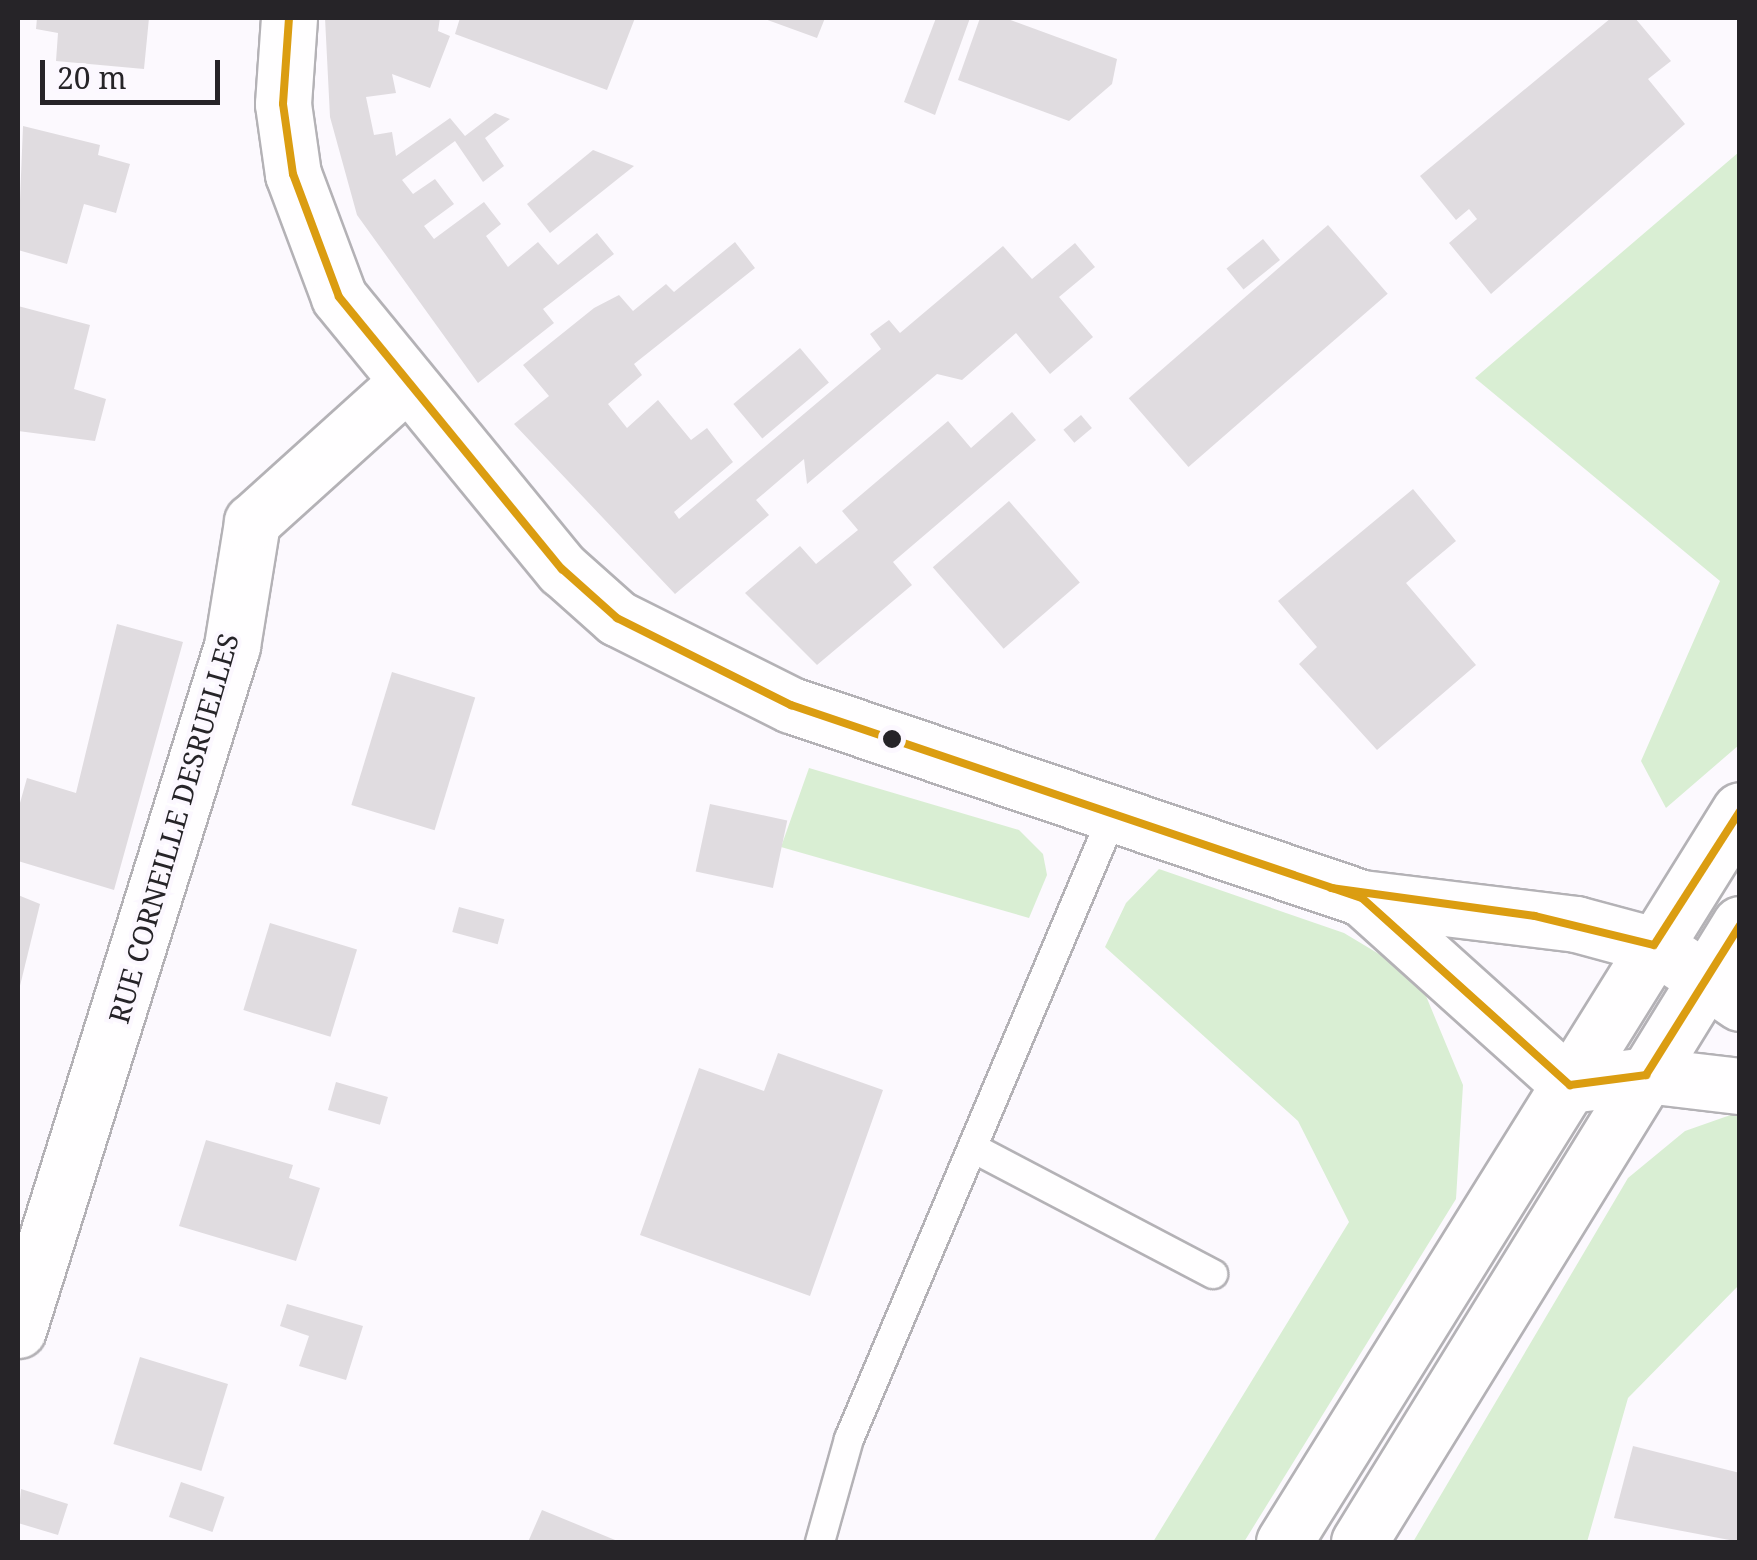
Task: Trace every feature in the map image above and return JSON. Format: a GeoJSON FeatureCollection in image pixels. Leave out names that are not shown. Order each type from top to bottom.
{"type":"FeatureCollection","features":[{"type":"Feature","properties":{"kind":"street"},"geometry":{"type":"LineString","coordinates":[[289,18],[284,104],[307,232],[338,296],[562,570],[617,618],[791,705],[1113,815],[1362,898],[1535,916],[1654,946],[1722,991]]}},
{"type":"Feature","properties":{"kind":"street","name":"RUE CORNEILLE DESRUELLES"},"geometry":{"type":"LineString","coordinates":[[18,1330],[232,646],[252,522],[406,382]]}},
{"type":"Feature","properties":{"kind":"street"},"geometry":{"type":"LineString","coordinates":[[1284,1542],[1740,810]]}},
{"type":"Feature","properties":{"kind":"street"},"geometry":{"type":"LineString","coordinates":[[1362,898],[1570,1085],[1646,1075],[1740,1086]]}},
{"type":"Feature","properties":{"kind":"street"},"geometry":{"type":"LineString","coordinates":[[1359,1542],[1646,1075],[1722,991],[1740,924]]}},
{"type":"Feature","properties":{"kind":"lane"},"geometry":{"type":"LineString","coordinates":[[820,1542],[849,1440],[976,1149],[1113,815]]}},
{"type":"Feature","properties":{"kind":"lane"},"geometry":{"type":"LineString","coordinates":[[976,1149],[1214,1274]]}},
{"type":"Feature","properties":{"kind":"green space"},"geometry":{"type":"Polygon","coordinates":[[[1739,152],[1739,745],[1666,808],[1641,761],[1720,581],[1475,378],[1739,152]]]}},
{"type":"Feature","properties":{"kind":"green space"},"geometry":{"type":"Polygon","coordinates":[[[809,768],[1019,830],[1043,854],[1047,875],[1029,918],[781,847],[809,768]]]}},
{"type":"Feature","properties":{"kind":"green space"},"geometry":{"type":"Polygon","coordinates":[[[1159,869],[1344,933],[1389,960],[1426,996],[1463,1085],[1456,1199],[1244,1542],[1153,1542],[1349,1222],[1298,1121],[1105,947],[1126,903],[1159,869]]]}},
{"type":"Feature","properties":{"kind":"green space"},"geometry":{"type":"Polygon","coordinates":[[[1739,1112],[1739,1285],[1628,1398],[1587,1542],[1413,1542],[1628,1178],[1685,1131],[1739,1112]]]}},
{"type":"Feature","properties":{"kind":"building"},"geometry":{"type":"Polygon","coordinates":[[[37,18],[149,18],[144,69],[56,61],[58,33],[36,29],[37,18]]]}},
{"type":"Feature","properties":{"kind":"building"},"geometry":{"type":"Polygon","coordinates":[[[325,18],[440,18],[438,31],[450,36],[430,88],[392,74],[396,93],[366,97],[374,135],[392,132],[396,156],[450,118],[465,136],[495,113],[510,119],[485,138],[504,166],[483,182],[455,141],[402,180],[413,194],[435,179],[454,204],[424,226],[434,239],[484,202],[501,224],[486,236],[508,267],[538,242],[558,265],[597,233],[614,254],[543,309],[554,323],[478,383],[357,215],[330,117],[325,18]]]}},
{"type":"Feature","properties":{"kind":"building"},"geometry":{"type":"Polygon","coordinates":[[[460,18],[635,18],[607,90],[455,34],[460,18]]]}},
{"type":"Feature","properties":{"kind":"building"},"geometry":{"type":"Polygon","coordinates":[[[762,18],[825,18],[817,38],[762,18]]]}},
{"type":"Feature","properties":{"kind":"building"},"geometry":{"type":"Polygon","coordinates":[[[936,18],[970,18],[935,115],[904,102],[936,18]]]}},
{"type":"Feature","properties":{"kind":"building"},"geometry":{"type":"Polygon","coordinates":[[[980,18],[1005,18],[1117,59],[1112,84],[1069,121],[958,80],[980,18]]]}},
{"type":"Feature","properties":{"kind":"building"},"geometry":{"type":"Polygon","coordinates":[[[1611,18],[1635,18],[1671,61],[1648,79],[1685,124],[1491,294],[1449,243],[1477,219],[1469,209],[1456,220],[1420,176],[1611,18]]]}},
{"type":"Feature","properties":{"kind":"building"},"geometry":{"type":"Polygon","coordinates":[[[23,126],[100,145],[98,155],[130,164],[116,213],[84,204],[67,264],[18,250],[23,126]]]}},
{"type":"Feature","properties":{"kind":"building"},"geometry":{"type":"Polygon","coordinates":[[[593,150],[634,166],[550,233],[527,204],[593,150]]]}},
{"type":"Feature","properties":{"kind":"building"},"geometry":{"type":"Polygon","coordinates":[[[1328,225],[1388,294],[1188,467],[1129,398],[1328,225]]]}},
{"type":"Feature","properties":{"kind":"building"},"geometry":{"type":"Polygon","coordinates":[[[1263,239],[1280,260],[1243,290],[1226,269],[1263,239]]]}},
{"type":"Feature","properties":{"kind":"building"},"geometry":{"type":"Polygon","coordinates":[[[735,242],[755,268],[634,364],[642,375],[608,404],[627,428],[658,400],[691,440],[707,428],[733,462],[674,512],[679,519],[881,349],[870,334],[889,320],[900,333],[1003,246],[1032,279],[1075,243],[1095,267],[1059,297],[1093,337],[1050,374],[1016,333],[962,380],[937,374],[807,484],[804,459],[756,500],[769,515],[675,594],[514,424],[549,396],[523,365],[594,308],[619,295],[633,311],[666,284],[674,292],[735,242]]]}},
{"type":"Feature","properties":{"kind":"building"},"geometry":{"type":"Polygon","coordinates":[[[18,306],[90,325],[74,389],[106,399],[95,441],[18,431],[18,306]]]}},
{"type":"Feature","properties":{"kind":"building"},"geometry":{"type":"Polygon","coordinates":[[[800,348],[829,382],[762,438],[733,404],[800,348]]]}},
{"type":"Feature","properties":{"kind":"building"},"geometry":{"type":"Polygon","coordinates":[[[1012,412],[1036,440],[893,562],[912,585],[817,665],[745,593],[800,546],[816,564],[858,530],[842,511],[948,421],[971,448],[1012,412]]]}},
{"type":"Feature","properties":{"kind":"building"},"geometry":{"type":"Polygon","coordinates":[[[1081,415],[1092,428],[1074,443],[1063,430],[1081,415]]]}},
{"type":"Feature","properties":{"kind":"building"},"geometry":{"type":"Polygon","coordinates":[[[1413,489],[1456,541],[1406,583],[1476,665],[1377,750],[1299,664],[1317,647],[1278,601],[1413,489]]]}},
{"type":"Feature","properties":{"kind":"building"},"geometry":{"type":"Polygon","coordinates":[[[1009,501],[1080,583],[1004,649],[933,567],[1009,501]]]}},
{"type":"Feature","properties":{"kind":"building"},"geometry":{"type":"Polygon","coordinates":[[[117,624],[183,642],[114,890],[18,861],[18,810],[27,778],[76,793],[117,624]]]}},
{"type":"Feature","properties":{"kind":"building"},"geometry":{"type":"Polygon","coordinates":[[[392,672],[475,697],[435,830],[351,805],[392,672]]]}},
{"type":"Feature","properties":{"kind":"building"},"geometry":{"type":"Polygon","coordinates":[[[710,804],[787,820],[773,888],[696,871],[710,804]]]}},
{"type":"Feature","properties":{"kind":"building"},"geometry":{"type":"Polygon","coordinates":[[[18,895],[40,904],[18,994],[18,895]]]}},
{"type":"Feature","properties":{"kind":"building"},"geometry":{"type":"Polygon","coordinates":[[[459,907],[504,919],[498,944],[452,932],[459,907]]]}},
{"type":"Feature","properties":{"kind":"building"},"geometry":{"type":"Polygon","coordinates":[[[270,923],[357,950],[330,1037],[243,1010],[270,923]]]}},
{"type":"Feature","properties":{"kind":"building"},"geometry":{"type":"Polygon","coordinates":[[[778,1053],[883,1090],[810,1296],[640,1235],[699,1068],[764,1091],[778,1053]]]}},
{"type":"Feature","properties":{"kind":"building"},"geometry":{"type":"Polygon","coordinates":[[[336,1082],[388,1097],[380,1125],[328,1110],[336,1082]]]}},
{"type":"Feature","properties":{"kind":"building"},"geometry":{"type":"Polygon","coordinates":[[[206,1140],[293,1165],[289,1178],[320,1188],[296,1261],[179,1226],[206,1140]]]}},
{"type":"Feature","properties":{"kind":"building"},"geometry":{"type":"Polygon","coordinates":[[[287,1304],[363,1326],[346,1380],[299,1366],[309,1336],[280,1326],[287,1304]]]}},
{"type":"Feature","properties":{"kind":"building"},"geometry":{"type":"Polygon","coordinates":[[[140,1357],[228,1384],[201,1471],[113,1444],[140,1357]]]}},
{"type":"Feature","properties":{"kind":"building"},"geometry":{"type":"Polygon","coordinates":[[[1633,1446],[1740,1473],[1740,1542],[1614,1518],[1633,1446]]]}},
{"type":"Feature","properties":{"kind":"building"},"geometry":{"type":"Polygon","coordinates":[[[181,1482],[224,1497],[212,1532],[169,1517],[181,1482]]]}},
{"type":"Feature","properties":{"kind":"building"},"geometry":{"type":"Polygon","coordinates":[[[21,1489],[68,1504],[58,1535],[18,1523],[21,1489]]]}},
{"type":"Feature","properties":{"kind":"building"},"geometry":{"type":"Polygon","coordinates":[[[542,1510],[620,1542],[528,1542],[542,1510]]]}},
{"type":"Feature","properties":{"kind":"transit line"},"geometry":{"type":"LineString","coordinates":[[289,18],[283,104],[293,174],[339,297],[562,569],[617,618],[791,705],[1362,898],[1570,1085],[1646,1075],[1740,925]]}},
{"type":"Feature","properties":{"kind":"transit line"},"geometry":{"type":"LineString","coordinates":[[1331,888],[1535,916],[1654,945],[1740,811]]}}]}
